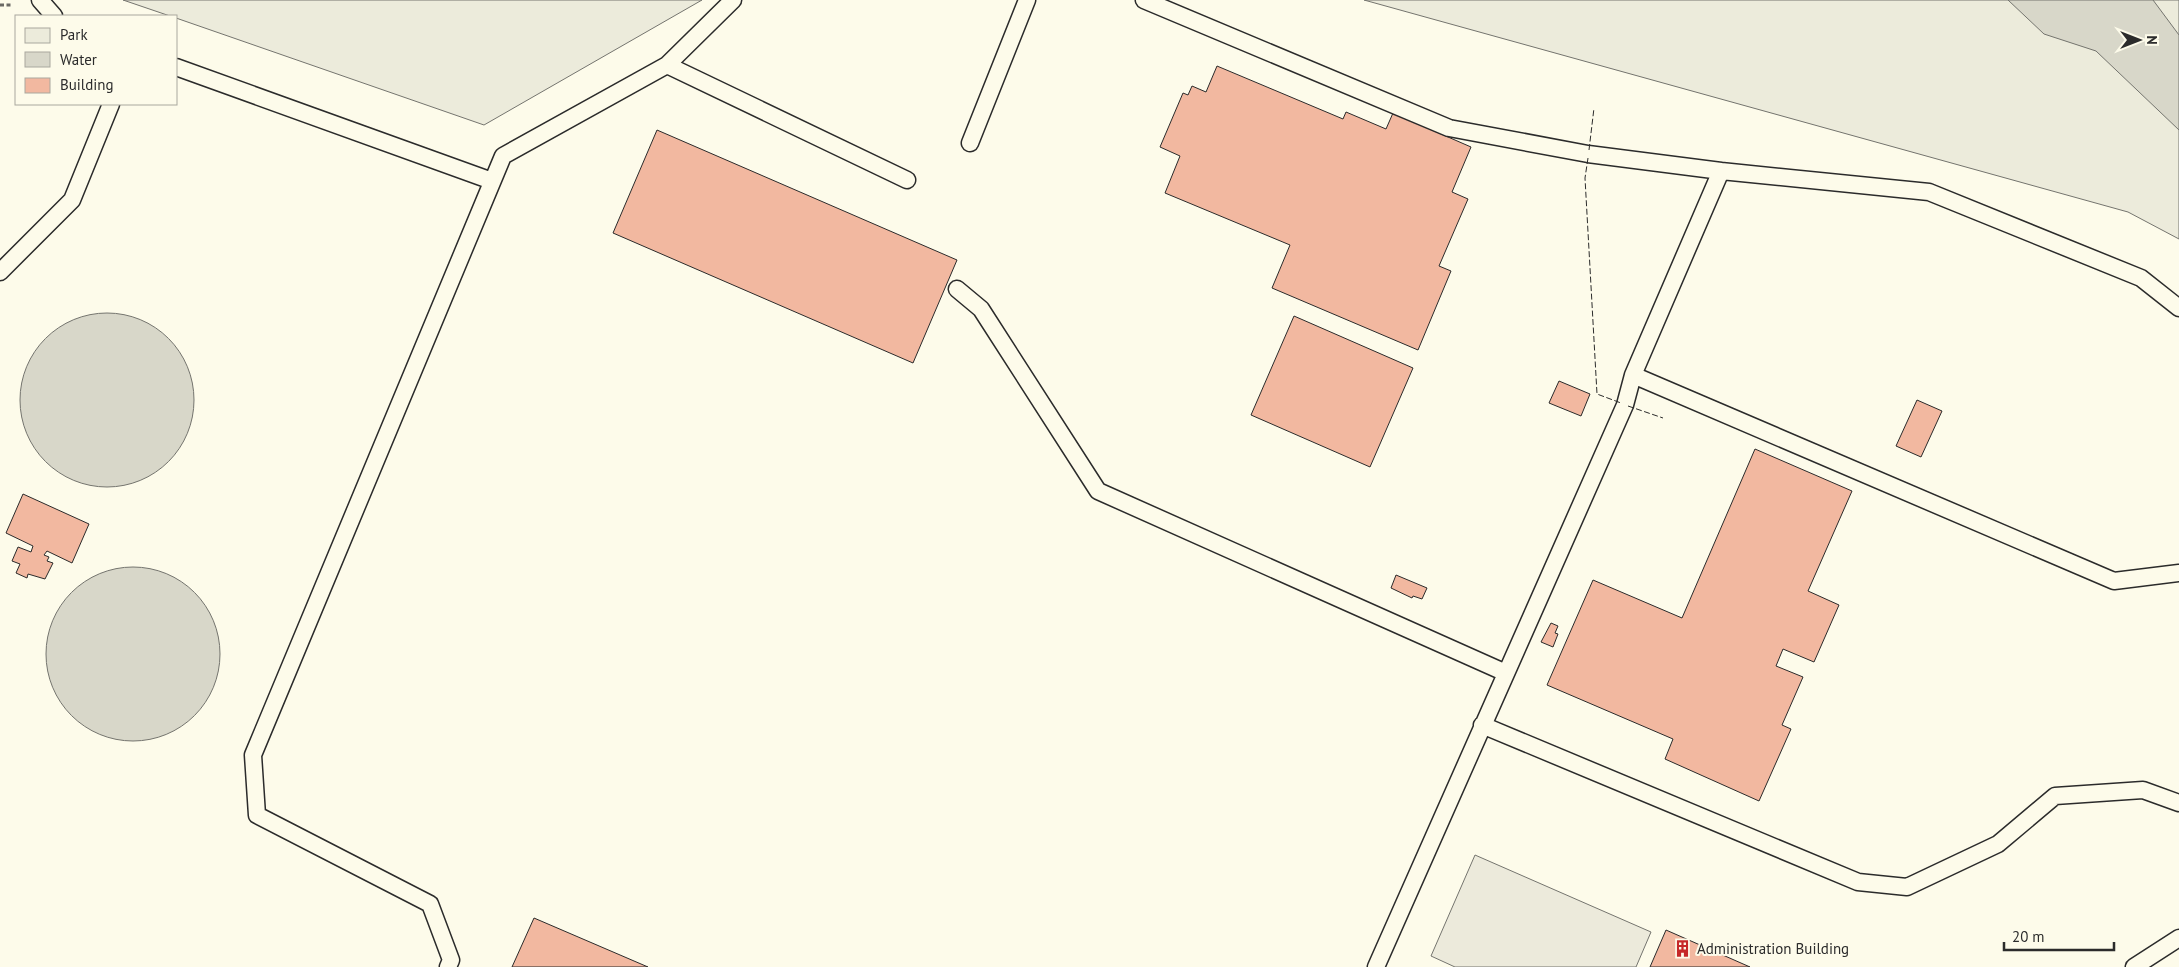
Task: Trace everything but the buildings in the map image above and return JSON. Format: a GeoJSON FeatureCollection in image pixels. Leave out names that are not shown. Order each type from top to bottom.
{"type":"FeatureCollection","features":[{"type":"Feature","properties":{"kind":"lane"},"geometry":{"type":"LineString","coordinates":[[40,0],[53,15]]}},
{"type":"Feature","properties":{"kind":"lane"},"geometry":{"type":"LineString","coordinates":[[448,967],[451,960],[430,904],[257,815],[252,755],[503,156],[667,65],[733,0]]}},
{"type":"Feature","properties":{"kind":"lane"},"geometry":{"type":"LineString","coordinates":[[970,143],[1027,0]]}},
{"type":"Feature","properties":{"kind":"lane"},"geometry":{"type":"LineString","coordinates":[[1144,0],[1450,128],[1588,154],[1721,171],[1929,192],[2141,278],[2179,308]]}},
{"type":"Feature","properties":{"kind":"lane"},"geometry":{"type":"LineString","coordinates":[[667,65],[907,180]]}},
{"type":"Feature","properties":{"kind":"lane"},"geometry":{"type":"LineString","coordinates":[[178,68],[492,181]]}},
{"type":"Feature","properties":{"kind":"lane"},"geometry":{"type":"LineString","coordinates":[[0,272],[72,200],[111,105]]}},
{"type":"Feature","properties":{"kind":"lane"},"geometry":{"type":"LineString","coordinates":[[1376,967],[1625,404],[1634,375],[1721,171]]}},
{"type":"Feature","properties":{"kind":"lane"},"geometry":{"type":"LineString","coordinates":[[957,289],[981,308],[1098,490],[1506,673]]}},
{"type":"Feature","properties":{"kind":"lane"},"geometry":{"type":"LineString","coordinates":[[1634,375],[2114,581],[2179,574]]}},
{"type":"Feature","properties":{"kind":"lane"},"geometry":{"type":"LineString","coordinates":[[1482,725],[1858,882],[1907,887],[1998,844],[2055,796],[2143,790],[2179,803]]}},
{"type":"Feature","properties":{"kind":"lane"},"geometry":{"type":"LineString","coordinates":[[2134,967],[2179,938]]}},
{"type":"Feature","properties":{"kind":"green space"},"geometry":{"type":"Polygon","coordinates":[[[123,0],[702,0],[484,125],[178,19],[178,15],[167,15],[123,0]]]}},
{"type":"Feature","properties":{"kind":"green space"},"geometry":{"type":"Polygon","coordinates":[[[1364,0],[2179,0],[2179,239],[2128,212],[1364,0]]]}},
{"type":"Feature","properties":{"kind":"shaded area"},"geometry":{"type":"Polygon","coordinates":[[[1475,855],[1651,932],[1636,967],[1455,967],[1431,956],[1475,855]]]}},
{"type":"Feature","properties":{"kind":"water"},"geometry":{"type":"Polygon","coordinates":[[[2008,0],[2153,0],[2179,35],[2179,130],[2096,51],[2044,34],[2008,0]]]}},
{"type":"Feature","properties":{"kind":"water"},"geometry":{"type":"Polygon","coordinates":[[[107,313],[124,315],[148,323],[174,345],[184,359],[190,375],[194,400],[192,417],[184,441],[162,467],[148,477],[132,483],[107,487],[90,485],[66,477],[40,455],[30,441],[24,425],[20,400],[22,383],[30,359],[52,333],[66,323],[82,317],[107,313]]]}},
{"type":"Feature","properties":{"kind":"water"},"geometry":{"type":"Polygon","coordinates":[[[133,567],[150,569],[174,577],[200,599],[210,613],[216,629],[220,654],[218,671],[210,695],[188,721],[174,731],[158,737],[133,741],[116,739],[92,731],[66,709],[56,695],[50,679],[46,654],[48,637],[56,613],[78,587],[92,577],[108,571],[133,567]]]}},
{"type":"Feature","properties":{"kind":"fence"},"geometry":{"type":"LineString","coordinates":[[1589,150],[1594,108]]}},
{"type":"Feature","properties":{"kind":"fence"},"geometry":{"type":"LineString","coordinates":[[1588,158],[1585,178],[1597,394],[1621,403]]}},
{"type":"Feature","properties":{"kind":"fence"},"geometry":{"type":"LineString","coordinates":[[1628,406],[1663,418]]}},
{"type":"Feature","properties":{"kind":"place","name":"Administration Building"},"geometry":{"type":"Point","coordinates":[1683,948]}}]}
